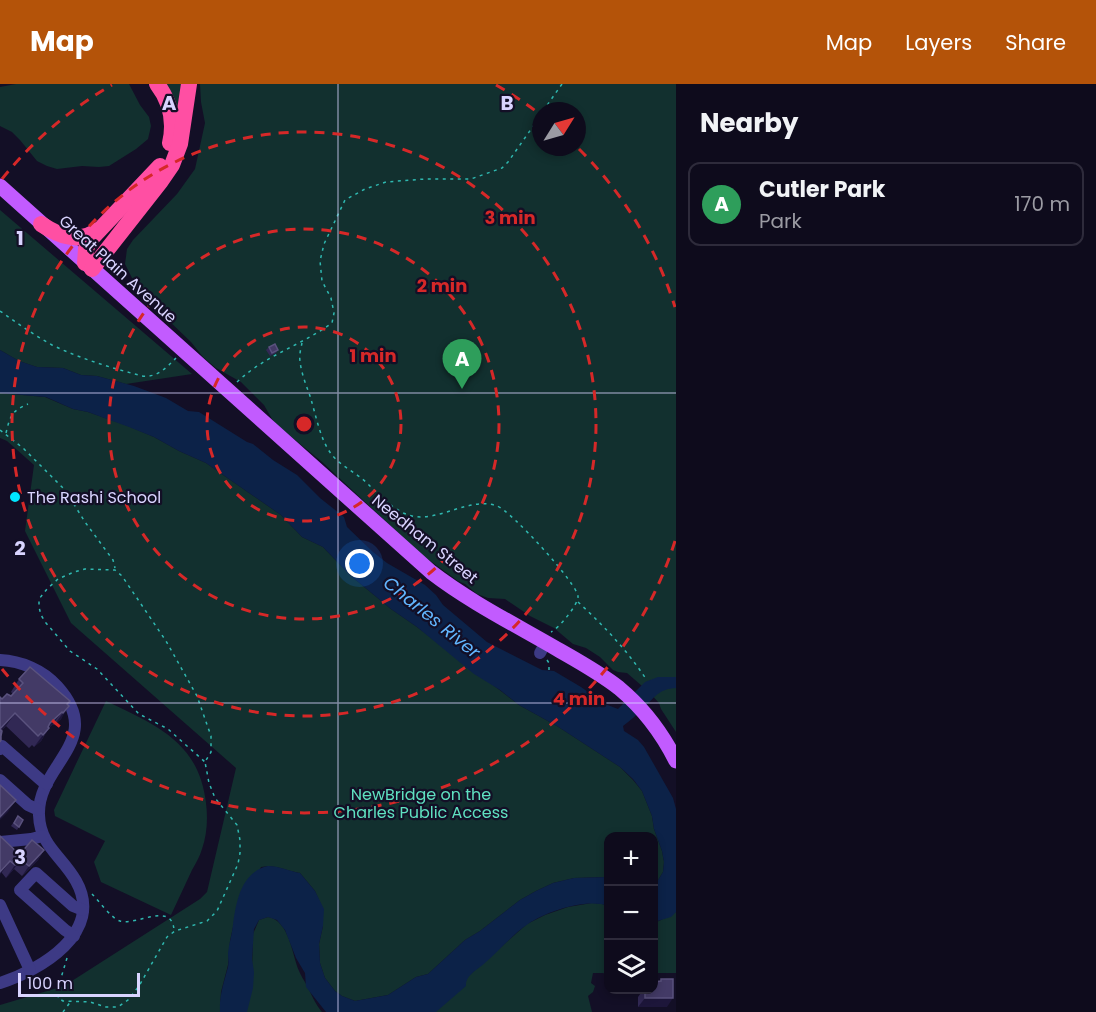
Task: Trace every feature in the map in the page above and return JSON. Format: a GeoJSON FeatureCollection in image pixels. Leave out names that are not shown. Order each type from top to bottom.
{"type":"FeatureCollection","features":[{"type":"Feature","properties":{"kind":"highway"},"geometry":{"type":"LineString","coordinates":[[88,266],[85,254],[87,244],[159,168],[165,157],[171,138],[171,120],[167,101],[158,84]]}},
{"type":"Feature","properties":{"kind":"highway"},"geometry":{"type":"LineString","coordinates":[[88,266],[161,182],[172,165],[180,144],[189,84]]}},
{"type":"Feature","properties":{"kind":"highway"},"geometry":{"type":"LineString","coordinates":[[41,224],[58,233],[75,238],[90,235],[99,229]]}},
{"type":"Feature","properties":{"kind":"main road","name":"Great Plain Avenue"},"geometry":{"type":"LineString","coordinates":[[0,186],[213,378]]}},
{"type":"Feature","properties":{"kind":"main road","name":"Needham Street"},"geometry":{"type":"LineString","coordinates":[[213,378],[431,572],[540,644],[600,674],[622,690],[647,716],[664,739],[676,761]]}},
{"type":"Feature","properties":{"kind":"street"},"geometry":{"type":"LineString","coordinates":[[0,660],[18,662],[46,676],[63,693],[73,712],[75,722],[73,737],[47,784],[39,810],[43,836],[50,849],[74,877],[83,900],[80,925],[63,948],[30,970],[0,982]]}},
{"type":"Feature","properties":{"kind":"street"},"geometry":{"type":"LineString","coordinates":[[0,749],[2,746],[47,784]]}},
{"type":"Feature","properties":{"kind":"street"},"geometry":{"type":"LineString","coordinates":[[0,780],[28,805],[39,810]]}},
{"type":"Feature","properties":{"kind":"street"},"geometry":{"type":"LineString","coordinates":[[0,842],[43,836]]}},
{"type":"Feature","properties":{"kind":"street"},"geometry":{"type":"LineString","coordinates":[[74,936],[20,890],[36,873],[73,906],[83,910]]}},
{"type":"Feature","properties":{"kind":"street"},"geometry":{"type":"LineString","coordinates":[[0,906],[30,970]]}},
{"type":"Feature","properties":{"kind":"path"},"geometry":{"type":"LineString","coordinates":[[549,102],[562,84]]}},
{"type":"Feature","properties":{"kind":"path"},"geometry":{"type":"LineString","coordinates":[[227,390],[257,366],[332,323],[334,313],[331,298],[324,287],[320,261],[324,244],[345,200],[356,192],[386,183],[425,179],[471,179],[502,168],[532,128]]}},
{"type":"Feature","properties":{"kind":"path"},"geometry":{"type":"LineString","coordinates":[[0,311],[37,336],[65,351],[142,376],[159,374],[183,351]]}},
{"type":"Feature","properties":{"kind":"path"},"geometry":{"type":"LineString","coordinates":[[302,342],[300,360],[317,419],[331,454],[338,461],[357,474],[388,502],[411,516],[429,516],[488,504],[500,507],[544,549],[561,569],[577,590],[577,601],[556,630],[551,633],[540,629],[540,644]]}},
{"type":"Feature","properties":{"kind":"path"},"geometry":{"type":"LineString","coordinates":[[6,434],[11,414],[19,407],[28,404]]}},
{"type":"Feature","properties":{"kind":"path"},"geometry":{"type":"LineString","coordinates":[[0,430],[65,490],[112,560],[115,570],[122,576],[155,623],[197,696],[211,736],[211,752],[204,762]]}},
{"type":"Feature","properties":{"kind":"path"},"geometry":{"type":"LineString","coordinates":[[63,948],[68,953],[58,998],[63,1001],[90,1002],[106,1007],[118,1007],[128,1000],[139,986],[167,937],[175,931],[207,921],[217,911],[234,875],[240,853],[237,825],[215,798],[204,762],[168,729],[139,714],[97,669],[70,651],[41,615],[39,599],[58,579],[85,569],[115,570]]}},
{"type":"Feature","properties":{"kind":"path"},"geometry":{"type":"LineString","coordinates":[[577,601],[634,660],[646,679]]}},
{"type":"Feature","properties":{"kind":"path"},"geometry":{"type":"LineString","coordinates":[[80,889],[90,891],[119,921],[161,916],[170,919],[175,931]]}},
{"type":"Feature","properties":{"kind":"path"},"geometry":{"type":"LineString","coordinates":[[63,1012],[71,1001]]}},
{"type":"Feature","properties":{"kind":"green space"},"geometry":{"type":"Polygon","coordinates":[[[16,84],[129,84],[149,117],[151,126],[148,139],[109,166],[57,169],[47,166],[37,161],[12,132],[0,126],[0,87],[16,84]]]}},
{"type":"Feature","properties":{"kind":"green space"},"geometry":{"type":"Polygon","coordinates":[[[162,84],[185,84],[178,124],[162,84]]]}},
{"type":"Feature","properties":{"kind":"green space"},"geometry":{"type":"Polygon","coordinates":[[[200,84],[676,84],[676,732],[659,703],[627,673],[613,670],[600,657],[586,648],[573,644],[554,628],[530,616],[505,599],[488,598],[477,594],[422,555],[321,461],[278,426],[264,405],[241,382],[216,368],[203,357],[166,318],[158,304],[135,284],[125,264],[127,249],[177,194],[195,169],[205,123],[200,84]]]}},
{"type":"Feature","properties":{"kind":"green space"},"geometry":{"type":"Polygon","coordinates":[[[0,210],[192,374],[126,384],[97,376],[81,375],[63,368],[37,367],[19,361],[0,350],[0,210]]]}},
{"type":"Feature","properties":{"kind":"green space","name":"NewBridge on the Charles Public Access"},"geometry":{"type":"Polygon","coordinates":[[[0,393],[45,397],[73,409],[128,426],[206,463],[281,515],[302,537],[323,547],[351,576],[391,609],[519,705],[557,726],[620,767],[642,791],[652,816],[655,832],[604,832],[604,877],[574,878],[553,883],[536,891],[465,940],[428,974],[416,977],[388,995],[355,1001],[335,991],[325,978],[320,963],[319,944],[323,926],[323,909],[315,891],[300,873],[266,866],[261,867],[233,927],[228,965],[221,992],[220,1012],[0,1012],[0,1005],[64,986],[200,899],[207,892],[236,768],[71,623],[25,531],[34,465],[7,441],[0,438],[0,393]]]}},
{"type":"Feature","properties":{"kind":"green space"},"geometry":{"type":"Polygon","coordinates":[[[106,701],[142,718],[172,738],[184,750],[202,782],[207,809],[205,838],[199,857],[171,915],[101,882],[94,862],[105,841],[55,816],[54,810],[106,701]]]}},
{"type":"Feature","properties":{"kind":"green space","name":"NewBridge on the Charles Public Access"},"geometry":{"type":"Polygon","coordinates":[[[658,840],[664,862],[663,872],[658,880],[658,840]]]}},
{"type":"Feature","properties":{"kind":"green space"},"geometry":{"type":"Polygon","coordinates":[[[592,903],[604,905],[604,973],[593,973],[591,983],[595,986],[593,992],[588,996],[592,1012],[430,1012],[527,924],[568,907],[592,903]]]}},
{"type":"Feature","properties":{"kind":"green space"},"geometry":{"type":"Polygon","coordinates":[[[676,912],[676,973],[658,973],[658,921],[676,912]]]}},
{"type":"Feature","properties":{"kind":"green space"},"geometry":{"type":"Polygon","coordinates":[[[268,917],[281,925],[286,932],[300,973],[322,1012],[246,1012],[252,968],[253,934],[259,920],[268,917]]]}},
{"type":"Feature","properties":{"kind":"water","name":"Charles River"},"geometry":{"type":"Polygon","coordinates":[[[0,350],[19,361],[37,367],[63,368],[81,375],[97,376],[166,398],[188,411],[199,412],[253,444],[297,475],[320,498],[344,517],[347,527],[373,552],[425,585],[443,605],[487,642],[542,670],[554,671],[605,704],[618,709],[645,682],[658,677],[676,677],[676,688],[665,690],[657,695],[623,726],[624,731],[644,747],[673,798],[676,809],[676,912],[671,917],[658,921],[658,880],[663,872],[664,862],[658,832],[655,832],[652,816],[642,791],[620,767],[557,726],[519,705],[474,674],[351,576],[323,547],[302,537],[281,515],[206,463],[154,437],[88,412],[73,409],[46,397],[0,393],[0,350]]]}},
{"type":"Feature","properties":{"kind":"water"},"geometry":{"type":"Polygon","coordinates":[[[268,866],[300,873],[315,891],[324,909],[319,944],[320,963],[325,978],[335,991],[355,1001],[388,995],[416,977],[428,974],[465,940],[520,900],[553,883],[574,878],[604,877],[604,905],[589,904],[567,907],[528,924],[473,972],[466,986],[436,1012],[326,1012],[306,987],[305,973],[296,958],[285,930],[277,920],[268,917],[259,920],[254,929],[253,988],[247,1012],[220,1012],[221,995],[228,967],[228,949],[238,898],[246,881],[259,869],[268,866]]]}},
{"type":"Feature","properties":{"kind":"building"},"geometry":{"type":"Polygon","coordinates":[[[275,344],[278,350],[272,353],[269,347],[275,344]]]}},
{"type":"Feature","properties":{"kind":"building"},"geometry":{"type":"Polygon","coordinates":[[[30,667],[70,701],[67,704],[69,706],[50,723],[43,735],[41,733],[38,736],[15,713],[0,729],[0,697],[2,699],[7,694],[11,696],[23,683],[19,679],[30,667]]]}},
{"type":"Feature","properties":{"kind":"building"},"geometry":{"type":"Polygon","coordinates":[[[0,785],[16,800],[0,817],[0,785]]]}},
{"type":"Feature","properties":{"kind":"building"},"geometry":{"type":"Polygon","coordinates":[[[18,816],[23,820],[19,827],[14,823],[18,816]]]}},
{"type":"Feature","properties":{"kind":"building"},"geometry":{"type":"Polygon","coordinates":[[[0,836],[22,857],[15,865],[10,861],[0,872],[0,836]]]}},
{"type":"Feature","properties":{"kind":"building"},"geometry":{"type":"Polygon","coordinates":[[[32,840],[44,850],[29,866],[20,859],[22,857],[20,854],[32,840]]]}},
{"type":"Feature","properties":{"kind":"building"},"geometry":{"type":"Polygon","coordinates":[[[661,979],[673,979],[673,998],[645,998],[645,994],[658,994],[658,981],[661,979]]]}},
{"type":"Feature","properties":{"kind":"place","name":"Cutler Park"},"geometry":{"type":"Point","coordinates":[462,389]}},
{"type":"Feature","properties":{"kind":"place","name":"The Rashi School"},"geometry":{"type":"Point","coordinates":[15,497]}}]}
